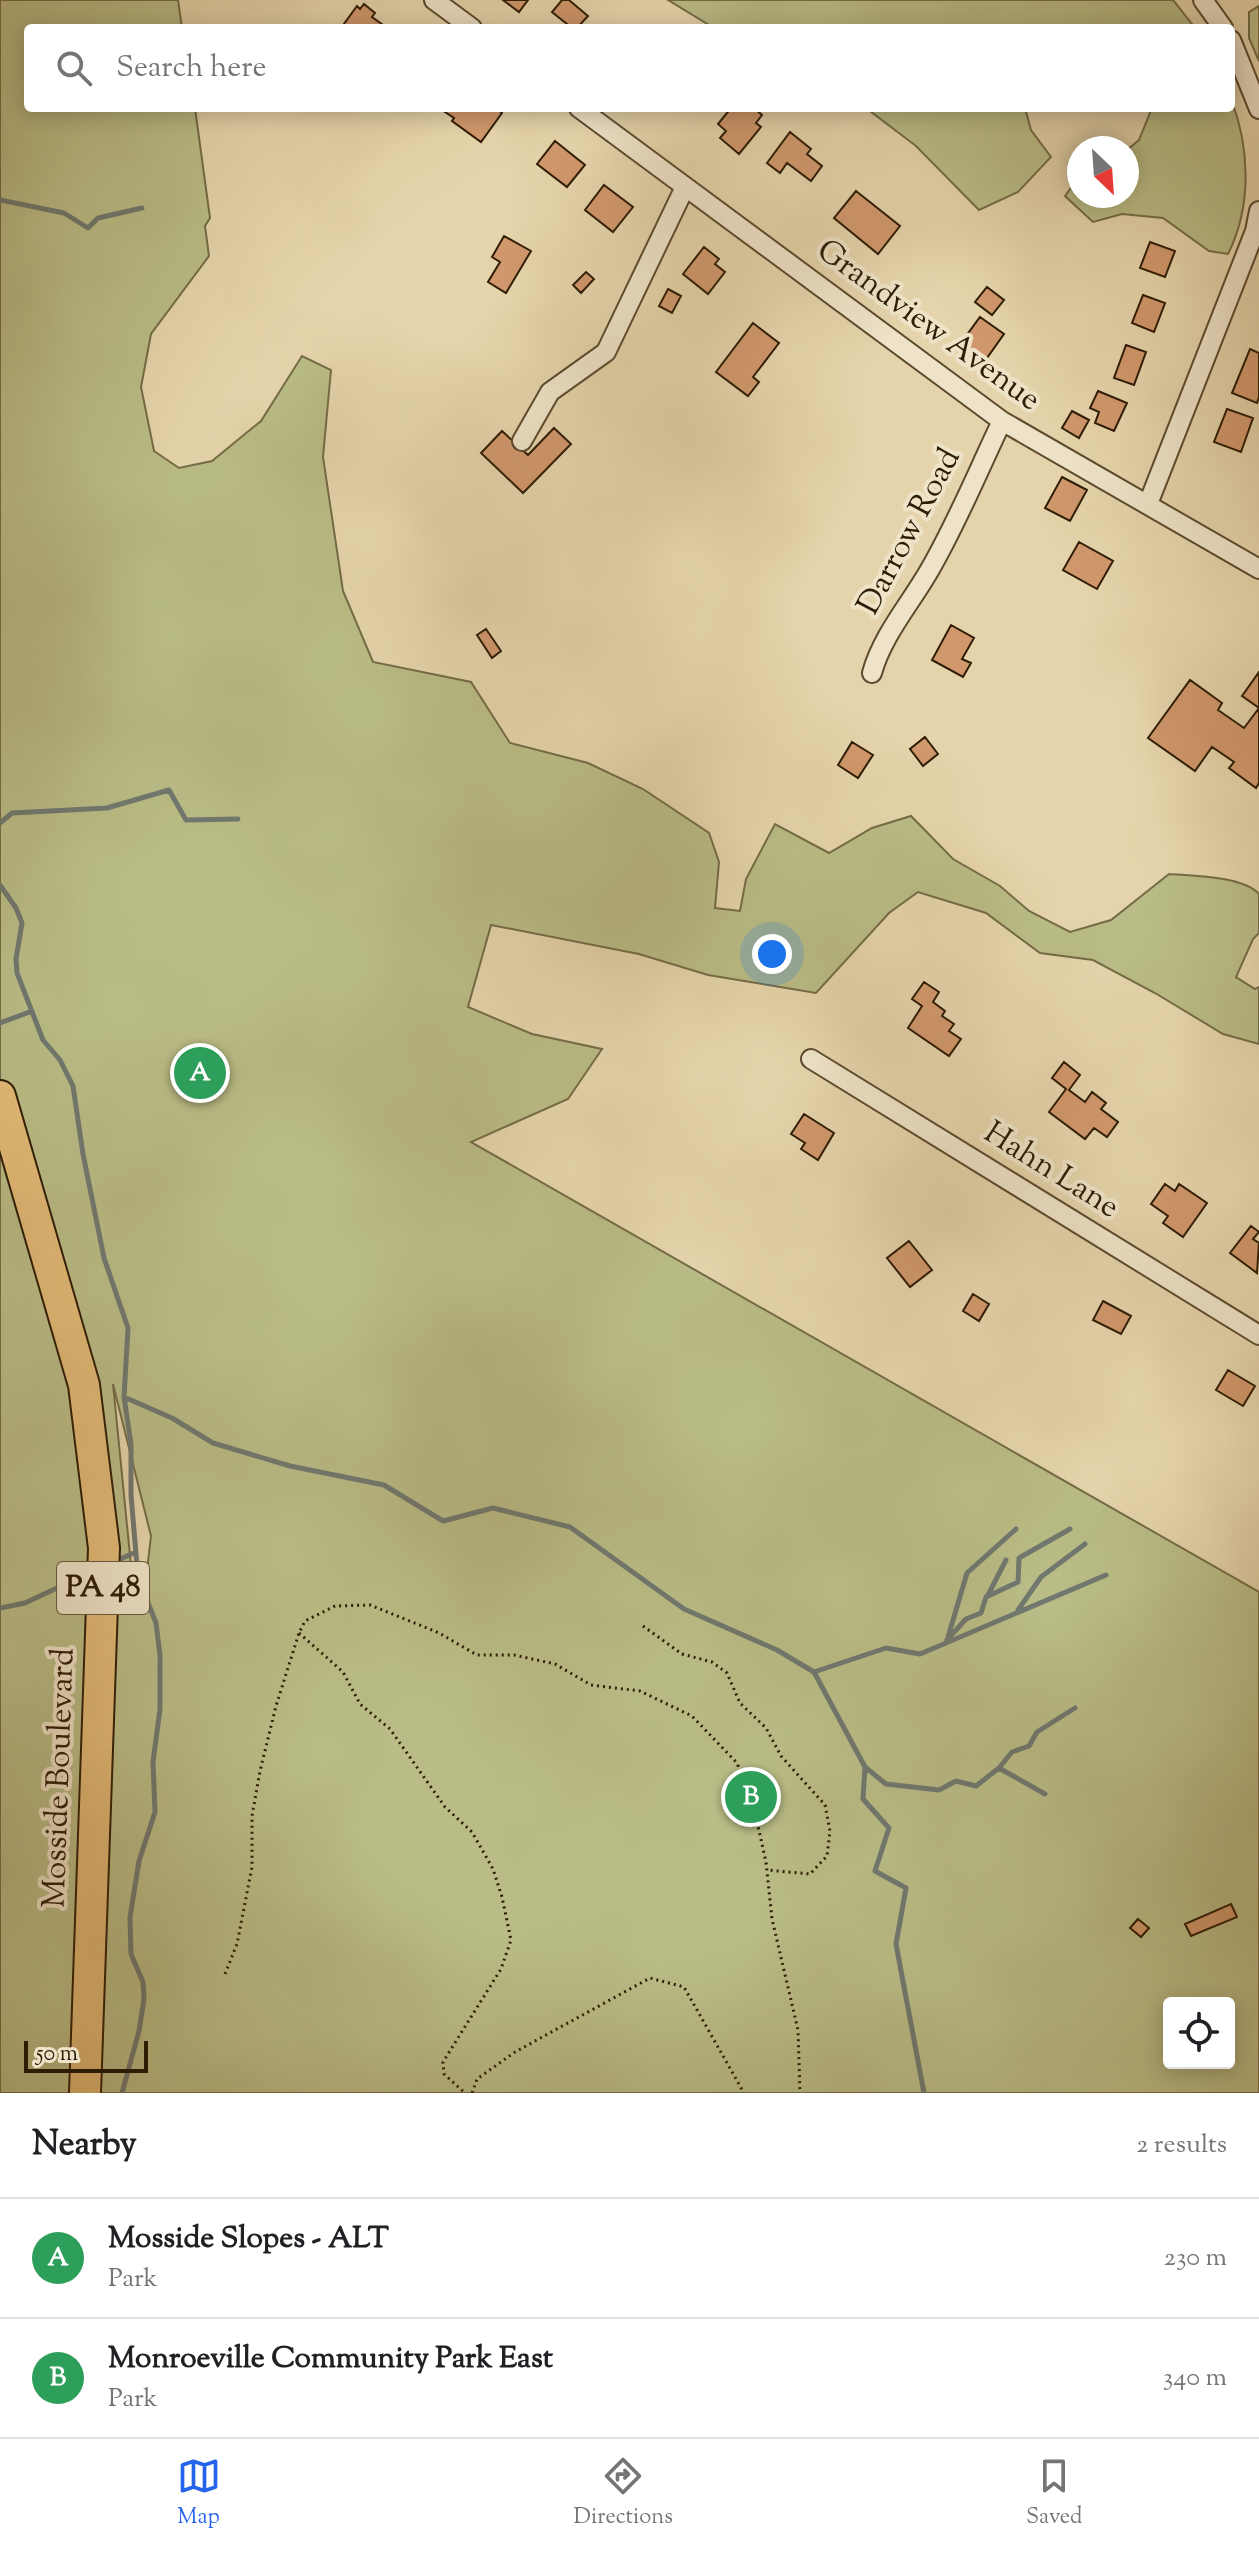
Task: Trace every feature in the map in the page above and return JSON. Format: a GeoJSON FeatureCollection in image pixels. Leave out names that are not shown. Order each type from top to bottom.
{"type":"FeatureCollection","features":[{"type":"Feature","properties":{"kind":"main road","name":"Mosside Boulevard"},"geometry":{"type":"LineString","coordinates":[[0,1096],[84,1385],[104,1548],[85,2093]]}},
{"type":"Feature","properties":{"kind":"street"},"geometry":{"type":"LineString","coordinates":[[434,0],[467,24]]}},
{"type":"Feature","properties":{"kind":"street"},"geometry":{"type":"LineString","coordinates":[[1203,0],[1220,24]]}},
{"type":"Feature","properties":{"kind":"street"},"geometry":{"type":"LineString","coordinates":[[1235,50],[1259,109]]}},
{"type":"Feature","properties":{"kind":"street","name":"Grandview Avenue"},"geometry":{"type":"LineString","coordinates":[[584,112],[1002,421],[1259,569]]}},
{"type":"Feature","properties":{"kind":"street"},"geometry":{"type":"LineString","coordinates":[[522,441],[550,392],[606,352],[685,187]]}},
{"type":"Feature","properties":{"kind":"street"},"geometry":{"type":"LineString","coordinates":[[1148,504],[1257,232],[1259,211]]}},
{"type":"Feature","properties":{"kind":"street","name":"Darrow Road"},"geometry":{"type":"LineString","coordinates":[[872,673],[879,652],[930,570],[953,526],[1002,421]]}},
{"type":"Feature","properties":{"kind":"street","name":"Hahn Lane"},"geometry":{"type":"LineString","coordinates":[[811,1059],[1259,1335]]}},
{"type":"Feature","properties":{"kind":"path"},"geometry":{"type":"LineString","coordinates":[[225,1974],[237,1944],[252,1867],[252,1816],[260,1771],[299,1633],[305,1621],[335,1606],[370,1605],[439,1633],[477,1655],[514,1655],[555,1664],[591,1685],[640,1691],[692,1716],[737,1763],[754,1808],[767,1870],[772,1919],[798,2030],[800,2093]]}},
{"type":"Feature","properties":{"kind":"path"},"geometry":{"type":"LineString","coordinates":[[643,1626],[682,1654],[712,1662],[727,1673],[740,1703],[766,1728],[781,1756],[825,1805],[830,1831],[827,1856],[810,1874],[767,1870]]}},
{"type":"Feature","properties":{"kind":"path"},"geometry":{"type":"LineString","coordinates":[[299,1633],[343,1672],[360,1704],[390,1729],[445,1807],[472,1832],[493,1869],[511,1940],[501,1969],[443,2062],[444,2074],[465,2093]]}},
{"type":"Feature","properties":{"kind":"path"},"geometry":{"type":"LineString","coordinates":[[472,2093],[477,2079],[515,2052],[650,1978],[684,1987],[744,2093]]}},
{"type":"Feature","properties":{"kind":"green space"},"geometry":{"type":"Polygon","coordinates":[[[0,0],[178,0],[181,24],[24,24],[24,112],[196,112],[210,218],[205,226],[209,256],[151,334],[141,387],[154,451],[179,468],[212,461],[261,421],[302,356],[331,370],[323,457],[343,591],[373,662],[471,682],[510,743],[588,763],[643,789],[709,833],[719,862],[715,908],[740,911],[746,879],[775,824],[829,853],[872,828],[911,816],[953,859],[1000,886],[1029,911],[1070,932],[1111,920],[1169,874],[1230,880],[1259,894],[1259,933],[1253,939],[1236,977],[1255,989],[1259,987],[1259,1044],[1223,1034],[1093,960],[1040,953],[986,913],[918,892],[889,913],[816,993],[708,975],[639,954],[491,925],[468,1007],[532,1034],[602,1049],[568,1099],[471,1142],[1259,1592],[1259,2093],[0,2093],[0,0]],[[113,1384],[135,1606],[143,1605],[151,1536],[113,1384]]]}},
{"type":"Feature","properties":{"kind":"green space"},"geometry":{"type":"Polygon","coordinates":[[[668,0],[1173,0],[1192,24],[707,24],[668,0]]]}},
{"type":"Feature","properties":{"kind":"green space"},"geometry":{"type":"Polygon","coordinates":[[[1259,6],[1259,61],[1249,38],[1249,12],[1259,6]]]}},
{"type":"Feature","properties":{"kind":"green space"},"geometry":{"type":"Polygon","coordinates":[[[871,112],[1026,112],[1031,130],[1051,157],[1018,192],[979,210],[916,146],[871,112]]]}},
{"type":"Feature","properties":{"kind":"green space"},"geometry":{"type":"Polygon","coordinates":[[[1150,112],[1235,112],[1242,137],[1246,177],[1241,216],[1228,254],[1209,251],[1163,218],[1122,214],[1093,222],[1078,208],[1139,208],[1139,140],[1150,112]]]}},
{"type":"Feature","properties":{"kind":"building"},"geometry":{"type":"Polygon","coordinates":[[[503,0],[528,0],[519,12],[503,0]]]}},
{"type":"Feature","properties":{"kind":"building"},"geometry":{"type":"Polygon","coordinates":[[[562,0],[569,0],[588,16],[581,24],[567,24],[552,12],[562,0]]]}},
{"type":"Feature","properties":{"kind":"building"},"geometry":{"type":"Polygon","coordinates":[[[364,4],[375,13],[372,17],[382,24],[344,24],[357,6],[360,9],[364,4]]]}},
{"type":"Feature","properties":{"kind":"building"},"geometry":{"type":"Polygon","coordinates":[[[445,112],[502,113],[481,142],[452,121],[454,118],[445,112]]]}},
{"type":"Feature","properties":{"kind":"building"},"geometry":{"type":"Polygon","coordinates":[[[728,112],[759,112],[762,115],[756,123],[761,127],[739,154],[720,138],[726,131],[718,124],[728,112]]]}},
{"type":"Feature","properties":{"kind":"building"},"geometry":{"type":"Polygon","coordinates":[[[790,132],[811,149],[807,154],[822,166],[811,181],[787,163],[780,173],[767,163],[790,132]]]}},
{"type":"Feature","properties":{"kind":"building"},"geometry":{"type":"Polygon","coordinates":[[[555,141],[585,165],[567,187],[537,164],[555,141]]]}},
{"type":"Feature","properties":{"kind":"building"},"geometry":{"type":"Polygon","coordinates":[[[604,185],[633,207],[613,232],[585,210],[604,185]]]}},
{"type":"Feature","properties":{"kind":"building"},"geometry":{"type":"Polygon","coordinates":[[[856,191],[900,226],[878,254],[834,218],[856,191]]]}},
{"type":"Feature","properties":{"kind":"building"},"geometry":{"type":"Polygon","coordinates":[[[504,236],[531,251],[506,293],[488,282],[500,262],[492,257],[504,236]]]}},
{"type":"Feature","properties":{"kind":"building"},"geometry":{"type":"Polygon","coordinates":[[[1150,242],[1175,251],[1165,277],[1140,268],[1150,242]]]}},
{"type":"Feature","properties":{"kind":"building"},"geometry":{"type":"Polygon","coordinates":[[[704,247],[719,259],[715,264],[725,272],[708,294],[683,274],[704,247]]]}},
{"type":"Feature","properties":{"kind":"building"},"geometry":{"type":"Polygon","coordinates":[[[586,272],[594,279],[581,293],[573,285],[586,272]]]}},
{"type":"Feature","properties":{"kind":"building"},"geometry":{"type":"Polygon","coordinates":[[[987,287],[1004,300],[992,315],[975,302],[987,287]]]}},
{"type":"Feature","properties":{"kind":"building"},"geometry":{"type":"Polygon","coordinates":[[[668,289],[681,296],[672,313],[659,306],[668,289]]]}},
{"type":"Feature","properties":{"kind":"building"},"geometry":{"type":"Polygon","coordinates":[[[1143,295],[1165,303],[1154,332],[1132,323],[1143,295]]]}},
{"type":"Feature","properties":{"kind":"building"},"geometry":{"type":"Polygon","coordinates":[[[980,317],[1004,334],[982,365],[958,347],[980,317]]]}},
{"type":"Feature","properties":{"kind":"building"},"geometry":{"type":"Polygon","coordinates":[[[753,323],[779,343],[753,377],[759,382],[748,396],[716,372],[753,323]]]}},
{"type":"Feature","properties":{"kind":"building"},"geometry":{"type":"Polygon","coordinates":[[[1126,345],[1146,352],[1134,385],[1114,378],[1126,345]]]}},
{"type":"Feature","properties":{"kind":"building"},"geometry":{"type":"Polygon","coordinates":[[[1250,349],[1259,353],[1257,403],[1232,393],[1250,349]]]}},
{"type":"Feature","properties":{"kind":"building"},"geometry":{"type":"Polygon","coordinates":[[[1098,391],[1127,403],[1114,431],[1095,423],[1099,412],[1090,408],[1098,391]]]}},
{"type":"Feature","properties":{"kind":"building"},"geometry":{"type":"Polygon","coordinates":[[[1227,409],[1253,418],[1241,452],[1214,442],[1227,409]]]}},
{"type":"Feature","properties":{"kind":"building"},"geometry":{"type":"Polygon","coordinates":[[[1072,411],[1089,420],[1079,438],[1062,428],[1072,411]]]}},
{"type":"Feature","properties":{"kind":"building"},"geometry":{"type":"Polygon","coordinates":[[[554,428],[571,444],[523,493],[481,453],[502,431],[528,455],[554,428]]]}},
{"type":"Feature","properties":{"kind":"building"},"geometry":{"type":"Polygon","coordinates":[[[1062,477],[1087,490],[1070,521],[1045,508],[1062,477]]]}},
{"type":"Feature","properties":{"kind":"building"},"geometry":{"type":"Polygon","coordinates":[[[1079,542],[1113,561],[1097,589],[1063,570],[1079,542]]]}},
{"type":"Feature","properties":{"kind":"building"},"geometry":{"type":"Polygon","coordinates":[[[951,625],[974,638],[962,659],[971,663],[963,677],[932,660],[951,625]]]}},
{"type":"Feature","properties":{"kind":"building"},"geometry":{"type":"Polygon","coordinates":[[[486,629],[501,651],[492,658],[477,635],[486,629]]]}},
{"type":"Feature","properties":{"kind":"building"},"geometry":{"type":"Polygon","coordinates":[[[1259,672],[1259,708],[1242,696],[1259,672]]]}},
{"type":"Feature","properties":{"kind":"building"},"geometry":{"type":"Polygon","coordinates":[[[1190,680],[1222,703],[1218,710],[1244,728],[1259,708],[1259,783],[1256,788],[1229,768],[1234,762],[1212,747],[1195,771],[1148,738],[1190,680]]]}},
{"type":"Feature","properties":{"kind":"building"},"geometry":{"type":"Polygon","coordinates":[[[925,737],[938,754],[923,766],[910,749],[925,737]]]}},
{"type":"Feature","properties":{"kind":"building"},"geometry":{"type":"Polygon","coordinates":[[[852,742],[873,755],[858,778],[838,765],[852,742]]]}},
{"type":"Feature","properties":{"kind":"building"},"geometry":{"type":"Polygon","coordinates":[[[924,982],[939,992],[933,1002],[945,1011],[942,1016],[954,1024],[949,1031],[961,1039],[949,1056],[908,1028],[922,1006],[912,999],[924,982]]]}},
{"type":"Feature","properties":{"kind":"building"},"geometry":{"type":"Polygon","coordinates":[[[1064,1062],[1080,1075],[1069,1090],[1085,1102],[1092,1092],[1106,1103],[1101,1109],[1118,1122],[1107,1137],[1094,1128],[1085,1139],[1049,1112],[1066,1089],[1052,1078],[1064,1062]]]}},
{"type":"Feature","properties":{"kind":"building"},"geometry":{"type":"Polygon","coordinates":[[[804,1114],[834,1133],[818,1160],[801,1149],[805,1143],[791,1134],[804,1114]]]}},
{"type":"Feature","properties":{"kind":"building"},"geometry":{"type":"Polygon","coordinates":[[[1165,1184],[1175,1191],[1179,1184],[1207,1203],[1183,1237],[1163,1223],[1168,1216],[1151,1204],[1165,1184]]]}},
{"type":"Feature","properties":{"kind":"building"},"geometry":{"type":"Polygon","coordinates":[[[1251,1226],[1259,1232],[1253,1239],[1259,1243],[1257,1273],[1230,1253],[1251,1226]]]}},
{"type":"Feature","properties":{"kind":"building"},"geometry":{"type":"Polygon","coordinates":[[[909,1241],[932,1270],[910,1287],[887,1258],[909,1241]]]}},
{"type":"Feature","properties":{"kind":"building"},"geometry":{"type":"Polygon","coordinates":[[[973,1294],[989,1304],[979,1321],[963,1311],[973,1294]]]}},
{"type":"Feature","properties":{"kind":"building"},"geometry":{"type":"Polygon","coordinates":[[[1103,1301],[1131,1316],[1121,1334],[1093,1320],[1103,1301]]]}},
{"type":"Feature","properties":{"kind":"building"},"geometry":{"type":"Polygon","coordinates":[[[1228,1370],[1255,1386],[1243,1406],[1216,1390],[1228,1370]]]}},
{"type":"Feature","properties":{"kind":"building"},"geometry":{"type":"Polygon","coordinates":[[[1231,1904],[1237,1917],[1191,1936],[1185,1924],[1231,1904]]]}},
{"type":"Feature","properties":{"kind":"building"},"geometry":{"type":"Polygon","coordinates":[[[1138,1919],[1149,1928],[1141,1937],[1130,1928],[1138,1919]]]}},
{"type":"Feature","properties":{"kind":"waterway"},"geometry":{"type":"LineString","coordinates":[[0,200],[64,213],[88,228],[98,218],[142,208]]}},
{"type":"Feature","properties":{"kind":"waterway"},"geometry":{"type":"LineString","coordinates":[[0,823],[12,813],[107,808],[169,790],[186,820],[238,819]]}},
{"type":"Feature","properties":{"kind":"waterway"},"geometry":{"type":"LineString","coordinates":[[0,885],[22,923],[17,973],[43,1040],[60,1060],[73,1086],[104,1258],[128,1328],[124,1397],[131,1444],[131,1495],[138,1577],[156,1623],[160,1655],[160,1709],[153,1762],[155,1812],[139,1861],[130,1917],[131,1954],[143,1982],[144,1999],[139,2031],[122,2093]]}},
{"type":"Feature","properties":{"kind":"waterway"},"geometry":{"type":"LineString","coordinates":[[0,1023],[32,1011]]}},
{"type":"Feature","properties":{"kind":"waterway"},"geometry":{"type":"LineString","coordinates":[[124,1397],[172,1418],[213,1443],[290,1466],[384,1485],[443,1521],[493,1508],[570,1527],[684,1609],[777,1650],[814,1672],[865,1767],[863,1799],[889,1828],[875,1871],[906,1888],[896,1944],[924,2093]]}},
{"type":"Feature","properties":{"kind":"waterway"},"geometry":{"type":"LineString","coordinates":[[948,1637],[967,1573],[1016,1529]]}},
{"type":"Feature","properties":{"kind":"waterway"},"geometry":{"type":"LineString","coordinates":[[947,1640],[966,1619],[981,1613],[986,1597],[1018,1582],[1019,1558],[1070,1529]]}},
{"type":"Feature","properties":{"kind":"waterway"},"geometry":{"type":"LineString","coordinates":[[1018,1610],[1041,1577],[1085,1544]]}},
{"type":"Feature","properties":{"kind":"waterway"},"geometry":{"type":"LineString","coordinates":[[118,1560],[136,1552]]}},
{"type":"Feature","properties":{"kind":"waterway"},"geometry":{"type":"LineString","coordinates":[[988,1595],[1006,1560]]}},
{"type":"Feature","properties":{"kind":"waterway"},"geometry":{"type":"LineString","coordinates":[[0,1608],[25,1603],[89,1573]]}},
{"type":"Feature","properties":{"kind":"waterway"},"geometry":{"type":"LineString","coordinates":[[814,1672],[886,1648],[920,1654],[1106,1575]]}},
{"type":"Feature","properties":{"kind":"waterway"},"geometry":{"type":"LineString","coordinates":[[999,1768],[1012,1752],[1029,1746],[1037,1732],[1075,1708]]}},
{"type":"Feature","properties":{"kind":"waterway"},"geometry":{"type":"LineString","coordinates":[[865,1767],[886,1784],[939,1790],[956,1781],[976,1786],[999,1768],[1045,1794]]}},
{"type":"Feature","properties":{"kind":"place","name":"Mosside Slopes - ALT"},"geometry":{"type":"Point","coordinates":[200,1073]}},
{"type":"Feature","properties":{"kind":"place","name":"Monroeville Community Park East"},"geometry":{"type":"Point","coordinates":[751,1797]}}]}
